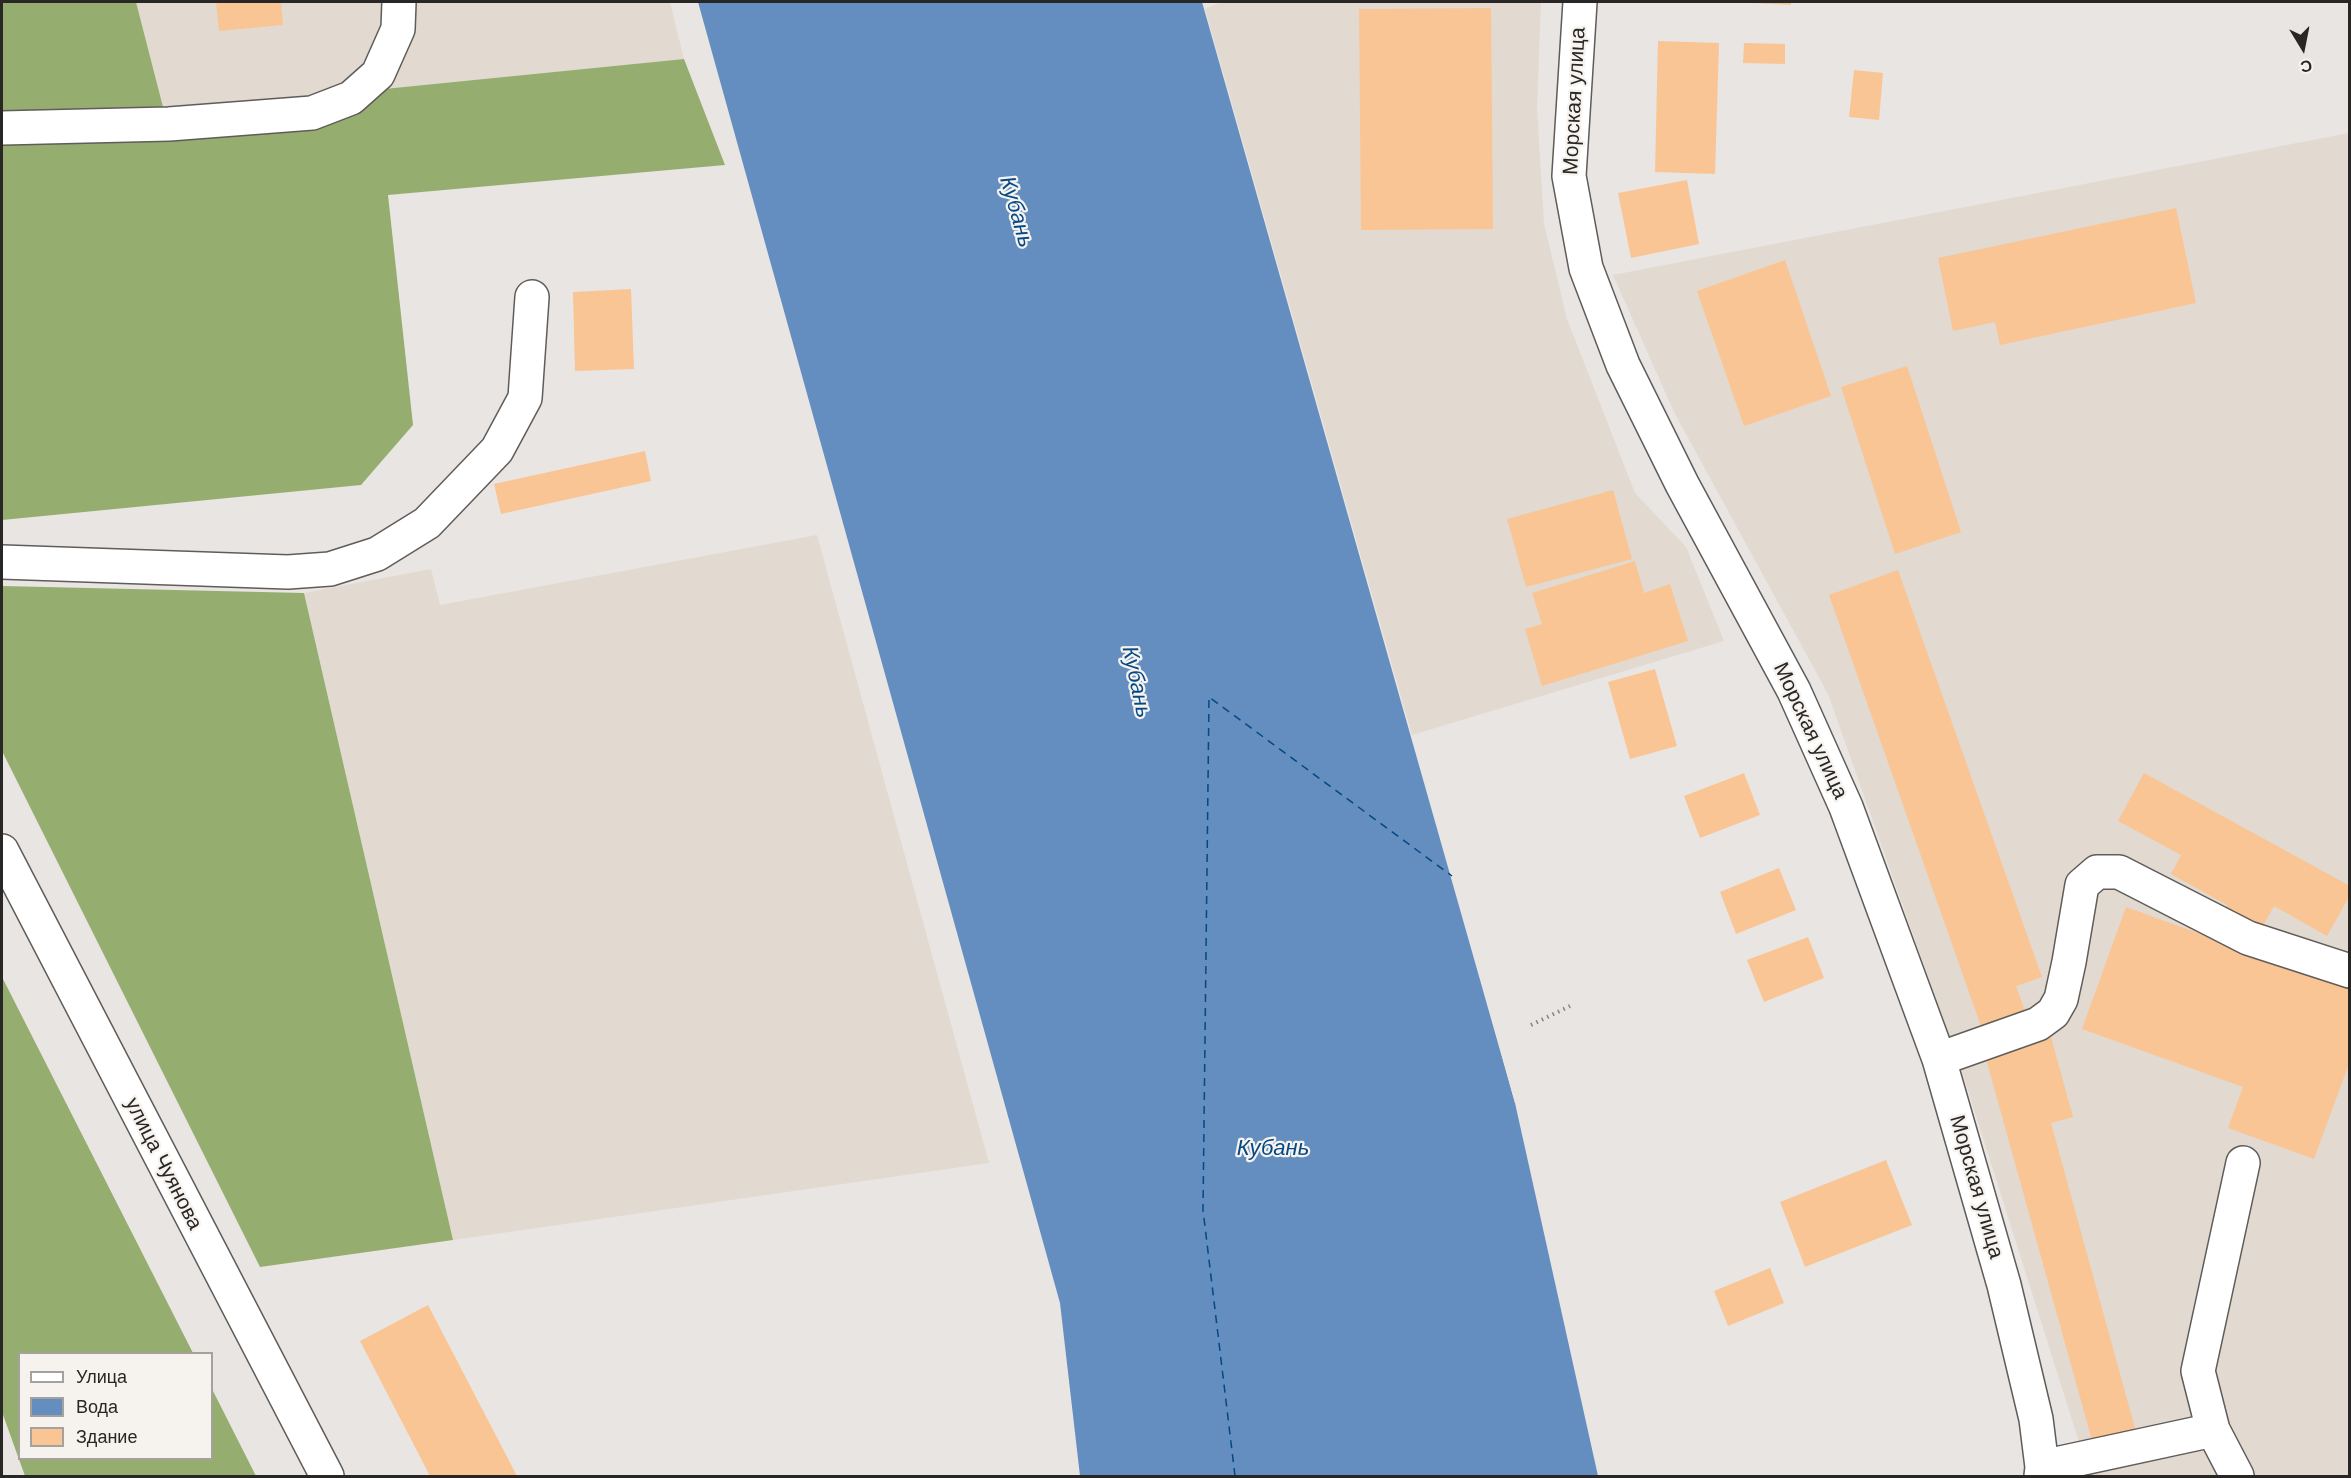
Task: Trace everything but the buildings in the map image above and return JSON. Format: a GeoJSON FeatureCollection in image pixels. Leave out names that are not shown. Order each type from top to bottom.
{"type":"FeatureCollection","features":[{"type":"Feature","properties":{"kind":"street"},"geometry":{"type":"LineString","coordinates":[[2,128],[169,124],[312,113],[351,98],[378,74],[398,29],[399,2]]}},
{"type":"Feature","properties":{"kind":"street","name":"Морская улица"},"geometry":{"type":"LineString","coordinates":[[1580,2],[1569,176],[1586,268],[1623,365],[1682,484],[1794,691],[1846,807],[1940,1059],[2004,1285],[2036,1419],[2042,1472]]}},
{"type":"Feature","properties":{"kind":"street"},"geometry":{"type":"LineString","coordinates":[[2,562],[288,572],[330,569],[377,554],[428,523],[497,450],[525,398],[532,297]]}},
{"type":"Feature","properties":{"kind":"street","name":"улица Чуянова"},"geometry":{"type":"LineString","coordinates":[[2,851],[327,1476]]}},
{"type":"Feature","properties":{"kind":"street"},"geometry":{"type":"LineString","coordinates":[[1940,1059],[2038,1024],[2053,1013],[2061,999],[2082,885],[2097,872],[2119,872],[2248,938],[2349,971]]}},
{"type":"Feature","properties":{"kind":"street"},"geometry":{"type":"LineString","coordinates":[[2236,1476],[2213,1430],[2198,1371],[2243,1163]]}},
{"type":"Feature","properties":{"kind":"street"},"geometry":{"type":"LineString","coordinates":[[2042,1472],[2213,1430]]}},
{"type":"Feature","properties":{"kind":"path"},"geometry":{"type":"LineString","coordinates":[[1531,1025],[1570,1006]]}},
{"type":"Feature","properties":{"kind":"shaded area"},"geometry":{"type":"Polygon","coordinates":[[[136,2],[670,2],[684,59],[163,111],[136,2]]]}},
{"type":"Feature","properties":{"kind":"shaded area"},"geometry":{"type":"Polygon","coordinates":[[[1221,2],[1541,2],[1537,108],[1544,224],[1567,319],[1635,493],[1686,547],[1724,641],[1412,735],[1205,9],[1221,2]]]}},
{"type":"Feature","properties":{"kind":"shaded area"},"geometry":{"type":"Polygon","coordinates":[[[2349,133],[2349,1476],[2083,1476],[2086,1464],[1966,1084],[1828,694],[1674,412],[1613,275],[2349,133]]]}},
{"type":"Feature","properties":{"kind":"shaded area"},"geometry":{"type":"Polygon","coordinates":[[[817,535],[989,1163],[453,1240],[304,593],[431,569],[440,605],[817,535]]]}},
{"type":"Feature","properties":{"kind":"green space"},"geometry":{"type":"Polygon","coordinates":[[[2,2],[136,2],[164,111],[684,59],[725,165],[388,195],[413,425],[361,485],[2,520],[2,2]]]}},
{"type":"Feature","properties":{"kind":"green space"},"geometry":{"type":"Polygon","coordinates":[[[2,586],[304,593],[453,1240],[260,1267],[2,751],[2,586]]]}},
{"type":"Feature","properties":{"kind":"green space"},"geometry":{"type":"Polygon","coordinates":[[[2,977],[192,1352],[18,1352],[18,1457],[2,1412],[2,977]]]}},
{"type":"Feature","properties":{"kind":"green space"},"geometry":{"type":"Polygon","coordinates":[[[213,1391],[256,1476],[25,1476],[19,1460],[213,1460],[213,1391]]]}},
{"type":"Feature","properties":{"kind":"water","name":"Кубань"},"geometry":{"type":"Polygon","coordinates":[[[698,2],[1202,2],[1515,1103],[1598,1476],[1080,1476],[1060,1303],[698,2]]]}},
{"type":"Feature","properties":{"kind":"pier"},"geometry":{"type":"Polygon","coordinates":[[[1438,816],[1518,1102],[1515,1103],[1435,817],[1438,816]]]}},
{"type":"Feature","properties":{"kind":"ferry route"},"geometry":{"type":"LineString","coordinates":[[1235,1476],[1203,1210],[1209,697],[1452,876]]}}]}
